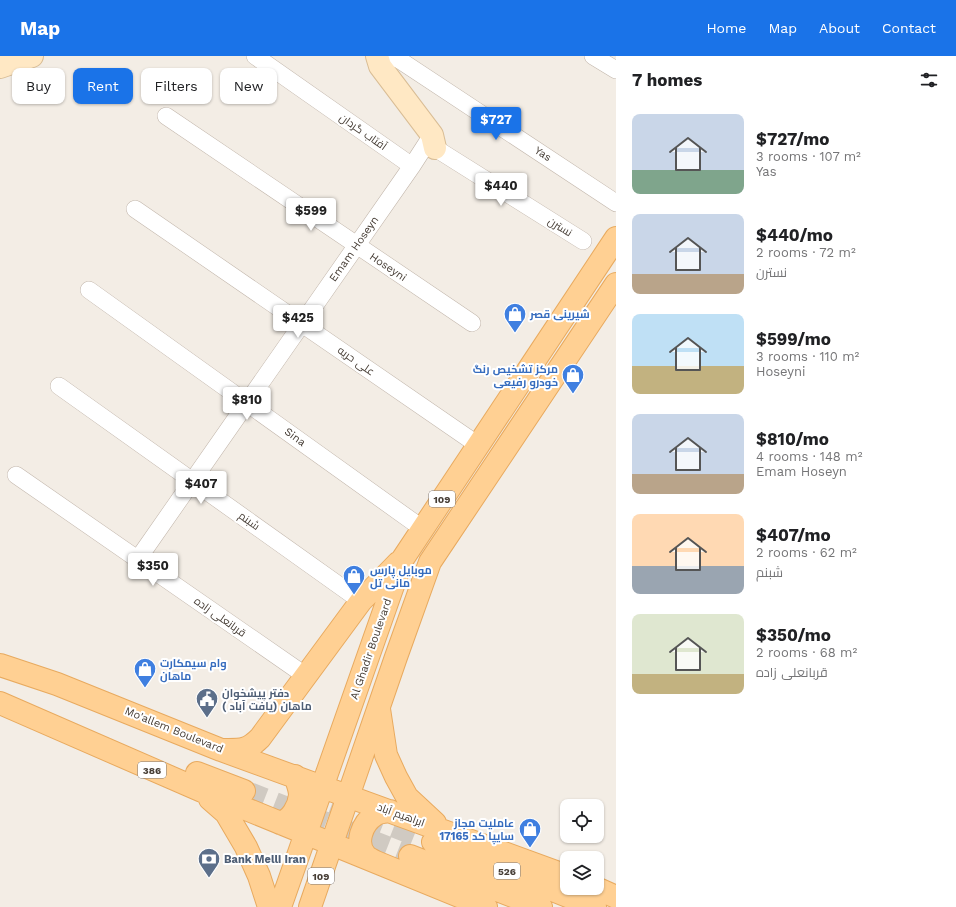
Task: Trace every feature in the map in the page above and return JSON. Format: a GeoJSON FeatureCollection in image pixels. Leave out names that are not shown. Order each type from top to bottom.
{"type":"FeatureCollection","features":[{"type":"Feature","properties":{"kind":"main road","name":"Al Ghadir Boulevard"},"geometry":{"type":"LineString","coordinates":[[324,787],[402,560],[616,238]]}},
{"type":"Feature","properties":{"kind":"main road","name":"109"},"geometry":{"type":"LineString","coordinates":[[310,907],[430,562],[616,284]]}},
{"type":"Feature","properties":{"kind":"main road"},"geometry":{"type":"LineString","coordinates":[[221,750],[241,750],[252,746],[260,738],[361,601],[402,560]]}},
{"type":"Feature","properties":{"kind":"main road","name":"Mo'allem Boulevard"},"geometry":{"type":"LineString","coordinates":[[0,665],[57,684],[221,750],[348,796]]}},
{"type":"Feature","properties":{"kind":"main road","name":"Mo'allem Boulevard"},"geometry":{"type":"LineString","coordinates":[[0,670],[252,771]]}},
{"type":"Feature","properties":{"kind":"main road","name":"386"},"geometry":{"type":"LineString","coordinates":[[0,698],[244,791]]}},
{"type":"Feature","properties":{"kind":"main road","name":"386"},"geometry":{"type":"LineString","coordinates":[[0,703],[202,791],[332,844]]}},
{"type":"Feature","properties":{"kind":"main road"},"geometry":{"type":"LineString","coordinates":[[379,706],[386,755],[396,777],[407,797],[442,829]]}},
{"type":"Feature","properties":{"kind":"main road"},"geometry":{"type":"LineString","coordinates":[[280,823],[292,815],[298,803],[300,796],[295,776]]}},
{"type":"Feature","properties":{"kind":"main road","name":"109"},"geometry":{"type":"LineString","coordinates":[[280,907],[324,787]]}},
{"type":"Feature","properties":{"kind":"main road"},"geometry":{"type":"LineString","coordinates":[[202,791],[226,813],[246,847],[259,876],[269,907]]}},
{"type":"Feature","properties":{"kind":"main road","name":"ابراهیم آباد"},"geometry":{"type":"LineString","coordinates":[[348,796],[442,829],[560,873]]}},
{"type":"Feature","properties":{"kind":"main road"},"geometry":{"type":"LineString","coordinates":[[374,862],[366,856],[362,849],[360,841],[361,833],[367,822],[375,815],[390,811]]}},
{"type":"Feature","properties":{"kind":"main road","name":"ابراهیم آباد"},"geometry":{"type":"LineString","coordinates":[[418,836],[595,907]]}},
{"type":"Feature","properties":{"kind":"main road"},"geometry":{"type":"LineString","coordinates":[[332,844],[486,907]]}},
{"type":"Feature","properties":{"kind":"main road","name":"526"},"geometry":{"type":"LineString","coordinates":[[410,856],[541,907]]}},
{"type":"Feature","properties":{"kind":"main road"},"geometry":{"type":"LineString","coordinates":[[604,892],[616,897]]}},
{"type":"Feature","properties":{"kind":"street"},"geometry":{"type":"LineString","coordinates":[[0,67],[32,56]]}},
{"type":"Feature","properties":{"kind":"street","name":"آفتاب گردان"},"geometry":{"type":"LineString","coordinates":[[255,56],[412,166]]}},
{"type":"Feature","properties":{"kind":"street"},"geometry":{"type":"LineString","coordinates":[[377,56],[380,66],[434,142]]}},
{"type":"Feature","properties":{"kind":"street","name":"Yas"},"geometry":{"type":"LineString","coordinates":[[388,56],[398,59],[616,203]]}},
{"type":"Feature","properties":{"kind":"street"},"geometry":{"type":"LineString","coordinates":[[594,56],[616,70]]}},
{"type":"Feature","properties":{"kind":"street","name":"Hoseyni"},"geometry":{"type":"LineString","coordinates":[[166,116],[472,323]]}},
{"type":"Feature","properties":{"kind":"street","name":"Emam Hoseyn"},"geometry":{"type":"LineString","coordinates":[[138,559],[412,166],[434,142]]}},
{"type":"Feature","properties":{"kind":"street","name":"نسترن"},"geometry":{"type":"LineString","coordinates":[[434,142],[583,242]]}},
{"type":"Feature","properties":{"kind":"street","name":"علی حریه"},"geometry":{"type":"LineString","coordinates":[[135,209],[478,445]]}},
{"type":"Feature","properties":{"kind":"street","name":"Sina"},"geometry":{"type":"LineString","coordinates":[[89,290],[423,529]]}},
{"type":"Feature","properties":{"kind":"street","name":"شبنم"},"geometry":{"type":"LineString","coordinates":[[59,386],[361,601]]}},
{"type":"Feature","properties":{"kind":"street","name":"قربانعلی زاده"},"geometry":{"type":"LineString","coordinates":[[16,475],[306,676]]}},
{"type":"Feature","properties":{"kind":"tunnel"},"geometry":{"type":"LineString","coordinates":[[302,790],[418,836]]}},
{"type":"Feature","properties":{"kind":"tunnel"},"geometry":{"type":"LineString","coordinates":[[244,791],[410,856]]}},
{"type":"Feature","properties":{"kind":"place","name":"شیرینی قصر"},"geometry":{"type":"Point","coordinates":[515,334]}},
{"type":"Feature","properties":{"kind":"place","name":"مرکز تشخیص رنگ خودرو رفیعی"},"geometry":{"type":"Point","coordinates":[573,394]}},
{"type":"Feature","properties":{"kind":"place","name":"موبایل پارس مانی تل"},"geometry":{"type":"Point","coordinates":[354,596]}},
{"type":"Feature","properties":{"kind":"place","name":"وام سیمکارت ماهان"},"geometry":{"type":"Point","coordinates":[145,688]}},
{"type":"Feature","properties":{"kind":"place","name":"دفتر پیشخوان ماهان (یافت آباد )"},"geometry":{"type":"Point","coordinates":[207,718]}},
{"type":"Feature","properties":{"kind":"place","name":"عاملیت مجاز سایپا کد 17165"},"geometry":{"type":"Point","coordinates":[530,848]}},
{"type":"Feature","properties":{"kind":"place","name":"Bank Melli Iran"},"geometry":{"type":"Point","coordinates":[209,878]}}]}
